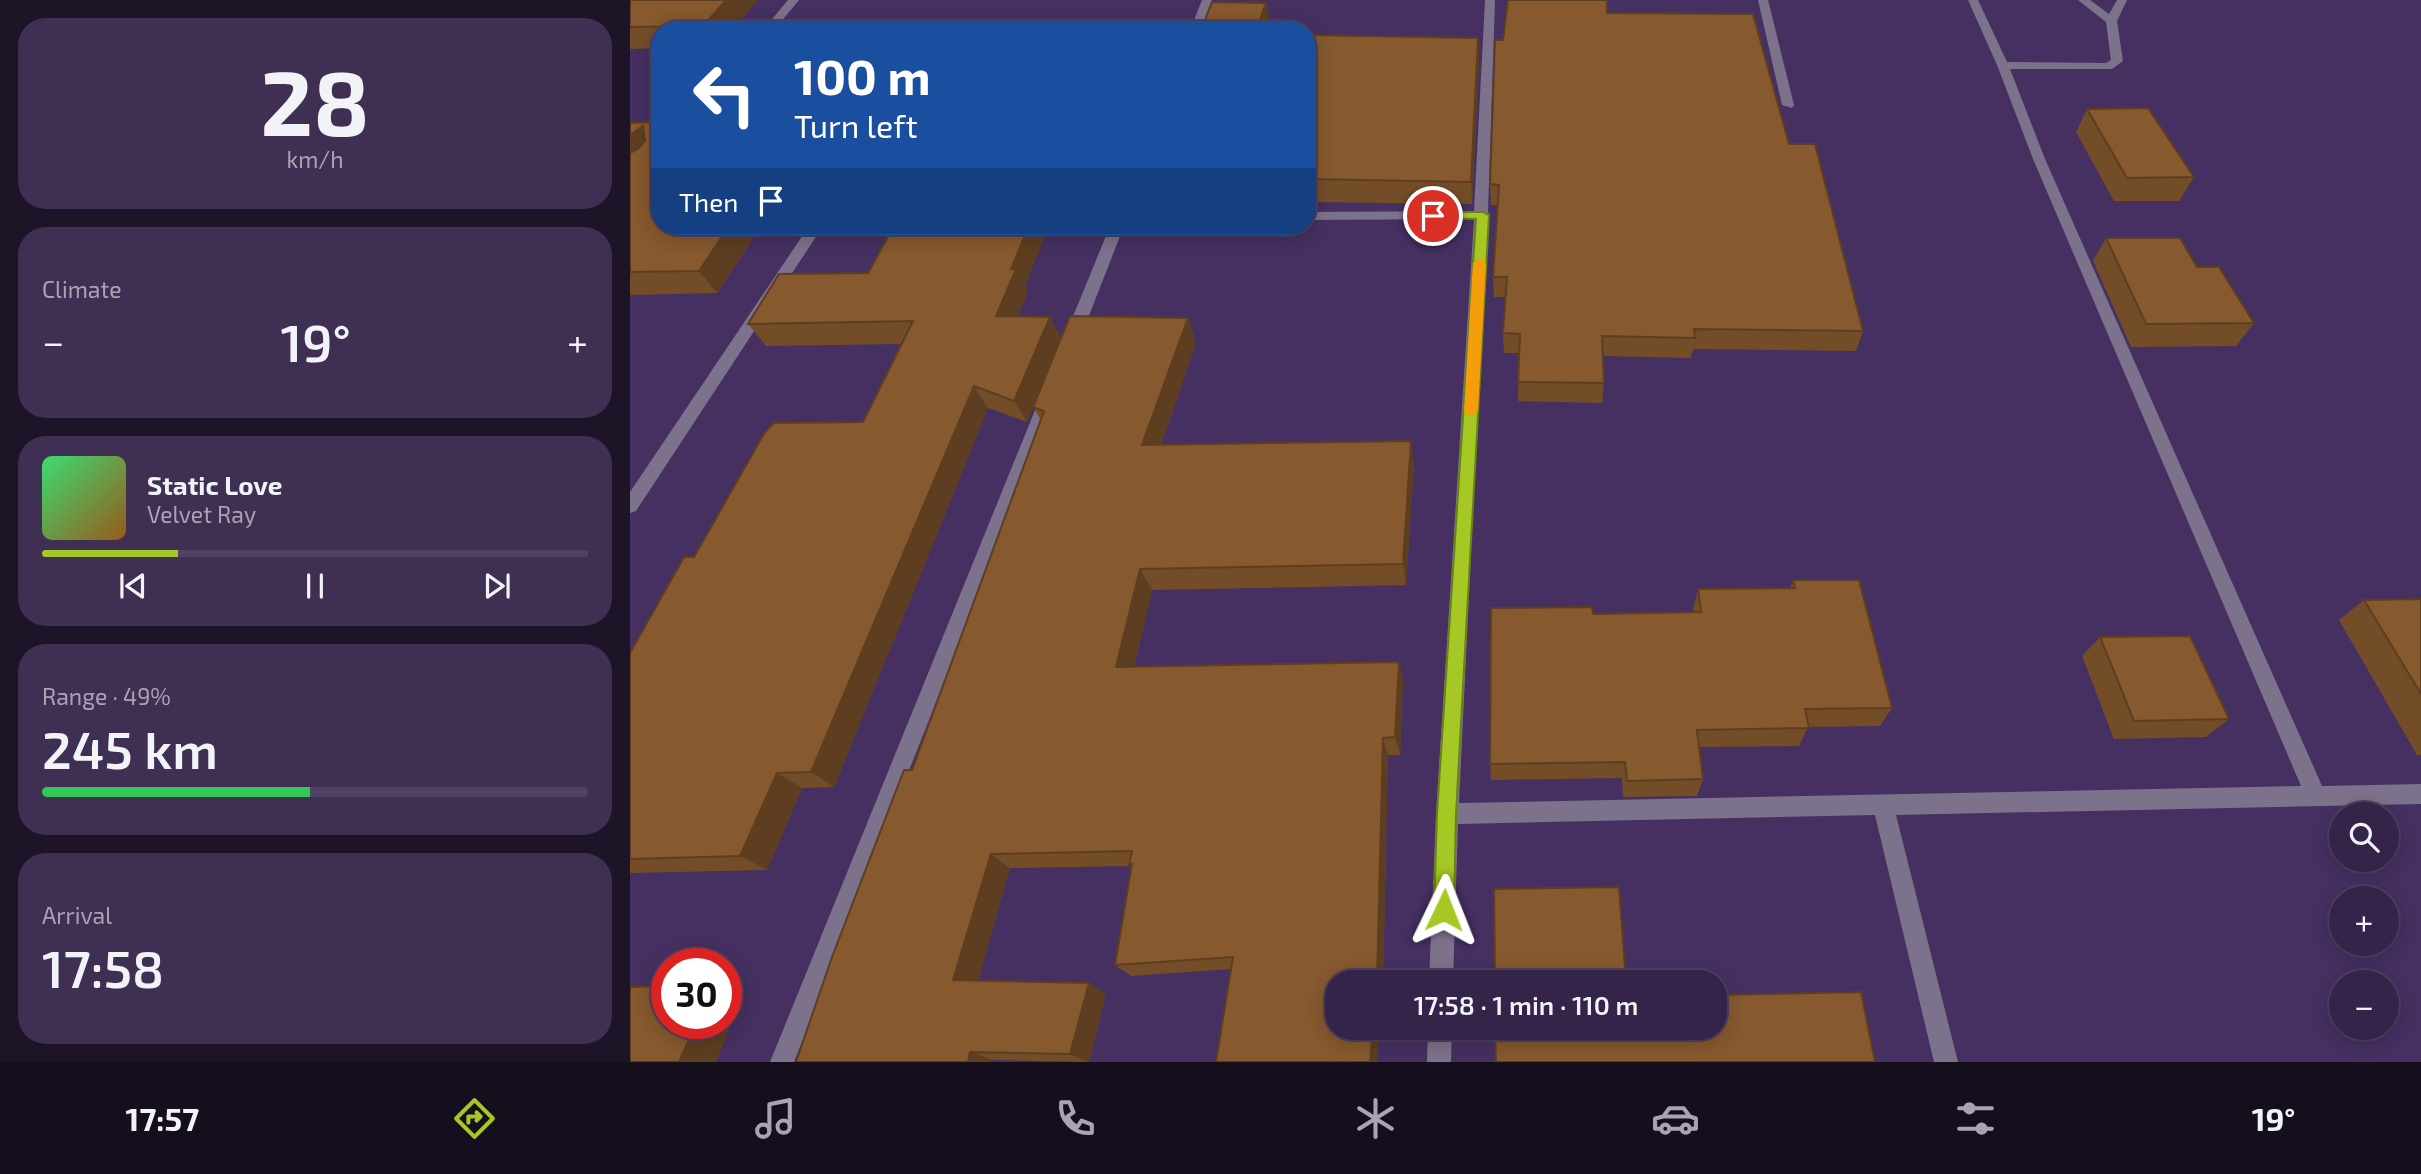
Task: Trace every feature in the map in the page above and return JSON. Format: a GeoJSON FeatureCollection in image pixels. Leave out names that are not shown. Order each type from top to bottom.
{"type":"FeatureCollection","features":[{"type":"Feature","properties":{"kind":"street"},"geometry":{"type":"LineString","coordinates":[[776,21],[793,0]]}},
{"type":"Feature","properties":{"kind":"street"},"geometry":{"type":"LineString","coordinates":[[1199,21],[1207,0]]}},
{"type":"Feature","properties":{"kind":"street"},"geometry":{"type":"LineString","coordinates":[[1441,970],[1447,814],[1483,215],[1490,0]]}},
{"type":"Feature","properties":{"kind":"street"},"geometry":{"type":"LineString","coordinates":[[1763,0],[1788,105]]}},
{"type":"Feature","properties":{"kind":"street"},"geometry":{"type":"LineString","coordinates":[[1973,0],[2003,65],[2039,159],[2315,795]]}},
{"type":"Feature","properties":{"kind":"street"},"geometry":{"type":"LineString","coordinates":[[2083,0],[2111,21]]}},
{"type":"Feature","properties":{"kind":"street"},"geometry":{"type":"LineString","coordinates":[[2003,65],[2108,67],[2117,61],[2111,21],[2122,0]]}},
{"type":"Feature","properties":{"kind":"street"},"geometry":{"type":"LineString","coordinates":[[1316,216],[1483,215]]}},
{"type":"Feature","properties":{"kind":"street"},"geometry":{"type":"LineString","coordinates":[[630,506],[810,235]]}},
{"type":"Feature","properties":{"kind":"street"},"geometry":{"type":"LineString","coordinates":[[1066,354],[1113,235]]}},
{"type":"Feature","properties":{"kind":"street"},"geometry":{"type":"LineString","coordinates":[[782,1062],[1055,380]]}},
{"type":"Feature","properties":{"kind":"street"},"geometry":{"type":"LineString","coordinates":[[1447,814],[2421,794]]}},
{"type":"Feature","properties":{"kind":"street"},"geometry":{"type":"LineString","coordinates":[[1883,807],[1946,1062]]}},
{"type":"Feature","properties":{"kind":"street"},"geometry":{"type":"LineString","coordinates":[[1439,1062],[1440,1040]]}},
{"type":"Feature","properties":{"kind":"building"},"geometry":{"type":"Polygon","coordinates":[[[630,0],[726,0],[707,21],[651,21],[651,27],[630,27],[630,0]]]}},
{"type":"Feature","properties":{"kind":"building"},"geometry":{"type":"Polygon","coordinates":[[[1508,0],[1607,0],[1607,13],[1753,14],[1789,144],[1815,144],[1863,331],[1694,329],[1695,338],[1602,336],[1604,383],[1518,382],[1520,334],[1503,333],[1507,277],[1493,277],[1499,185],[1490,184],[1495,40],[1503,40],[1508,0]]]}},
{"type":"Feature","properties":{"kind":"building"},"geometry":{"type":"Polygon","coordinates":[[[1212,2],[1266,3],[1259,21],[1205,21],[1212,2]]]}},
{"type":"Feature","properties":{"kind":"building"},"geometry":{"type":"Polygon","coordinates":[[[1316,35],[1478,38],[1471,182],[1316,179],[1316,35]]]}},
{"type":"Feature","properties":{"kind":"building"},"geometry":{"type":"Polygon","coordinates":[[[2148,108],[2194,177],[2127,178],[2087,109],[2148,108]]]}},
{"type":"Feature","properties":{"kind":"building"},"geometry":{"type":"Polygon","coordinates":[[[651,122],[651,235],[723,235],[699,271],[630,272],[630,153],[645,141],[643,126],[630,135],[630,123],[651,122]]]}},
{"type":"Feature","properties":{"kind":"building"},"geometry":{"type":"Polygon","coordinates":[[[889,235],[1025,235],[1011,269],[1016,269],[996,316],[1050,317],[1014,401],[974,386],[811,772],[777,773],[740,856],[630,859],[630,653],[684,557],[694,557],[765,432],[774,423],[863,422],[913,321],[748,324],[779,274],[868,273],[889,235]]]}},
{"type":"Feature","properties":{"kind":"building"},"geometry":{"type":"Polygon","coordinates":[[[2106,238],[2180,238],[2197,267],[2219,267],[2254,323],[2146,324],[2106,238]]]}},
{"type":"Feature","properties":{"kind":"building"},"geometry":{"type":"Polygon","coordinates":[[[1070,316],[1188,318],[1142,445],[1411,441],[1403,564],[1140,569],[1116,667],[1399,662],[1395,737],[1383,738],[1377,970],[1325,970],[1325,1040],[1372,1040],[1370,1062],[1216,1062],[1233,957],[1115,965],[1132,851],[991,854],[953,980],[1089,983],[1070,1054],[970,1052],[968,1062],[796,1062],[832,957],[904,770],[912,770],[1044,411],[1033,407],[1070,316]]]}},
{"type":"Feature","properties":{"kind":"building"},"geometry":{"type":"Polygon","coordinates":[[[1793,580],[1859,580],[1892,708],[1805,709],[1809,728],[1697,730],[1703,779],[1627,781],[1625,762],[1490,764],[1491,608],[1592,607],[1593,614],[1701,612],[1698,589],[1795,588],[1793,580]]]}},
{"type":"Feature","properties":{"kind":"building"},"geometry":{"type":"Polygon","coordinates":[[[2421,599],[2421,694],[2364,600],[2421,599]]]}},
{"type":"Feature","properties":{"kind":"building"},"geometry":{"type":"Polygon","coordinates":[[[2190,636],[2229,719],[2134,721],[2100,637],[2190,636]]]}},
{"type":"Feature","properties":{"kind":"building"},"geometry":{"type":"Polygon","coordinates":[[[1619,887],[1625,970],[1495,970],[1494,889],[1619,887]]]}},
{"type":"Feature","properties":{"kind":"building"},"geometry":{"type":"Polygon","coordinates":[[[651,986],[651,1039],[689,1039],[679,1062],[630,1062],[630,987],[651,986]]]}},
{"type":"Feature","properties":{"kind":"building"},"geometry":{"type":"Polygon","coordinates":[[[1861,992],[1875,1062],[1496,1062],[1495,1040],[1727,1040],[1727,995],[1861,992]]]}},
{"type":"Feature","properties":{"kind":"slow traffic"},"geometry":{"type":"LineString","coordinates":[[1471,411],[1480,263]]}},
{"type":"Feature","properties":{"kind":"route"},"geometry":{"type":"LineString","coordinates":[[1433,216],[1483,215],[1447,814],[1444,910]]}}]}
